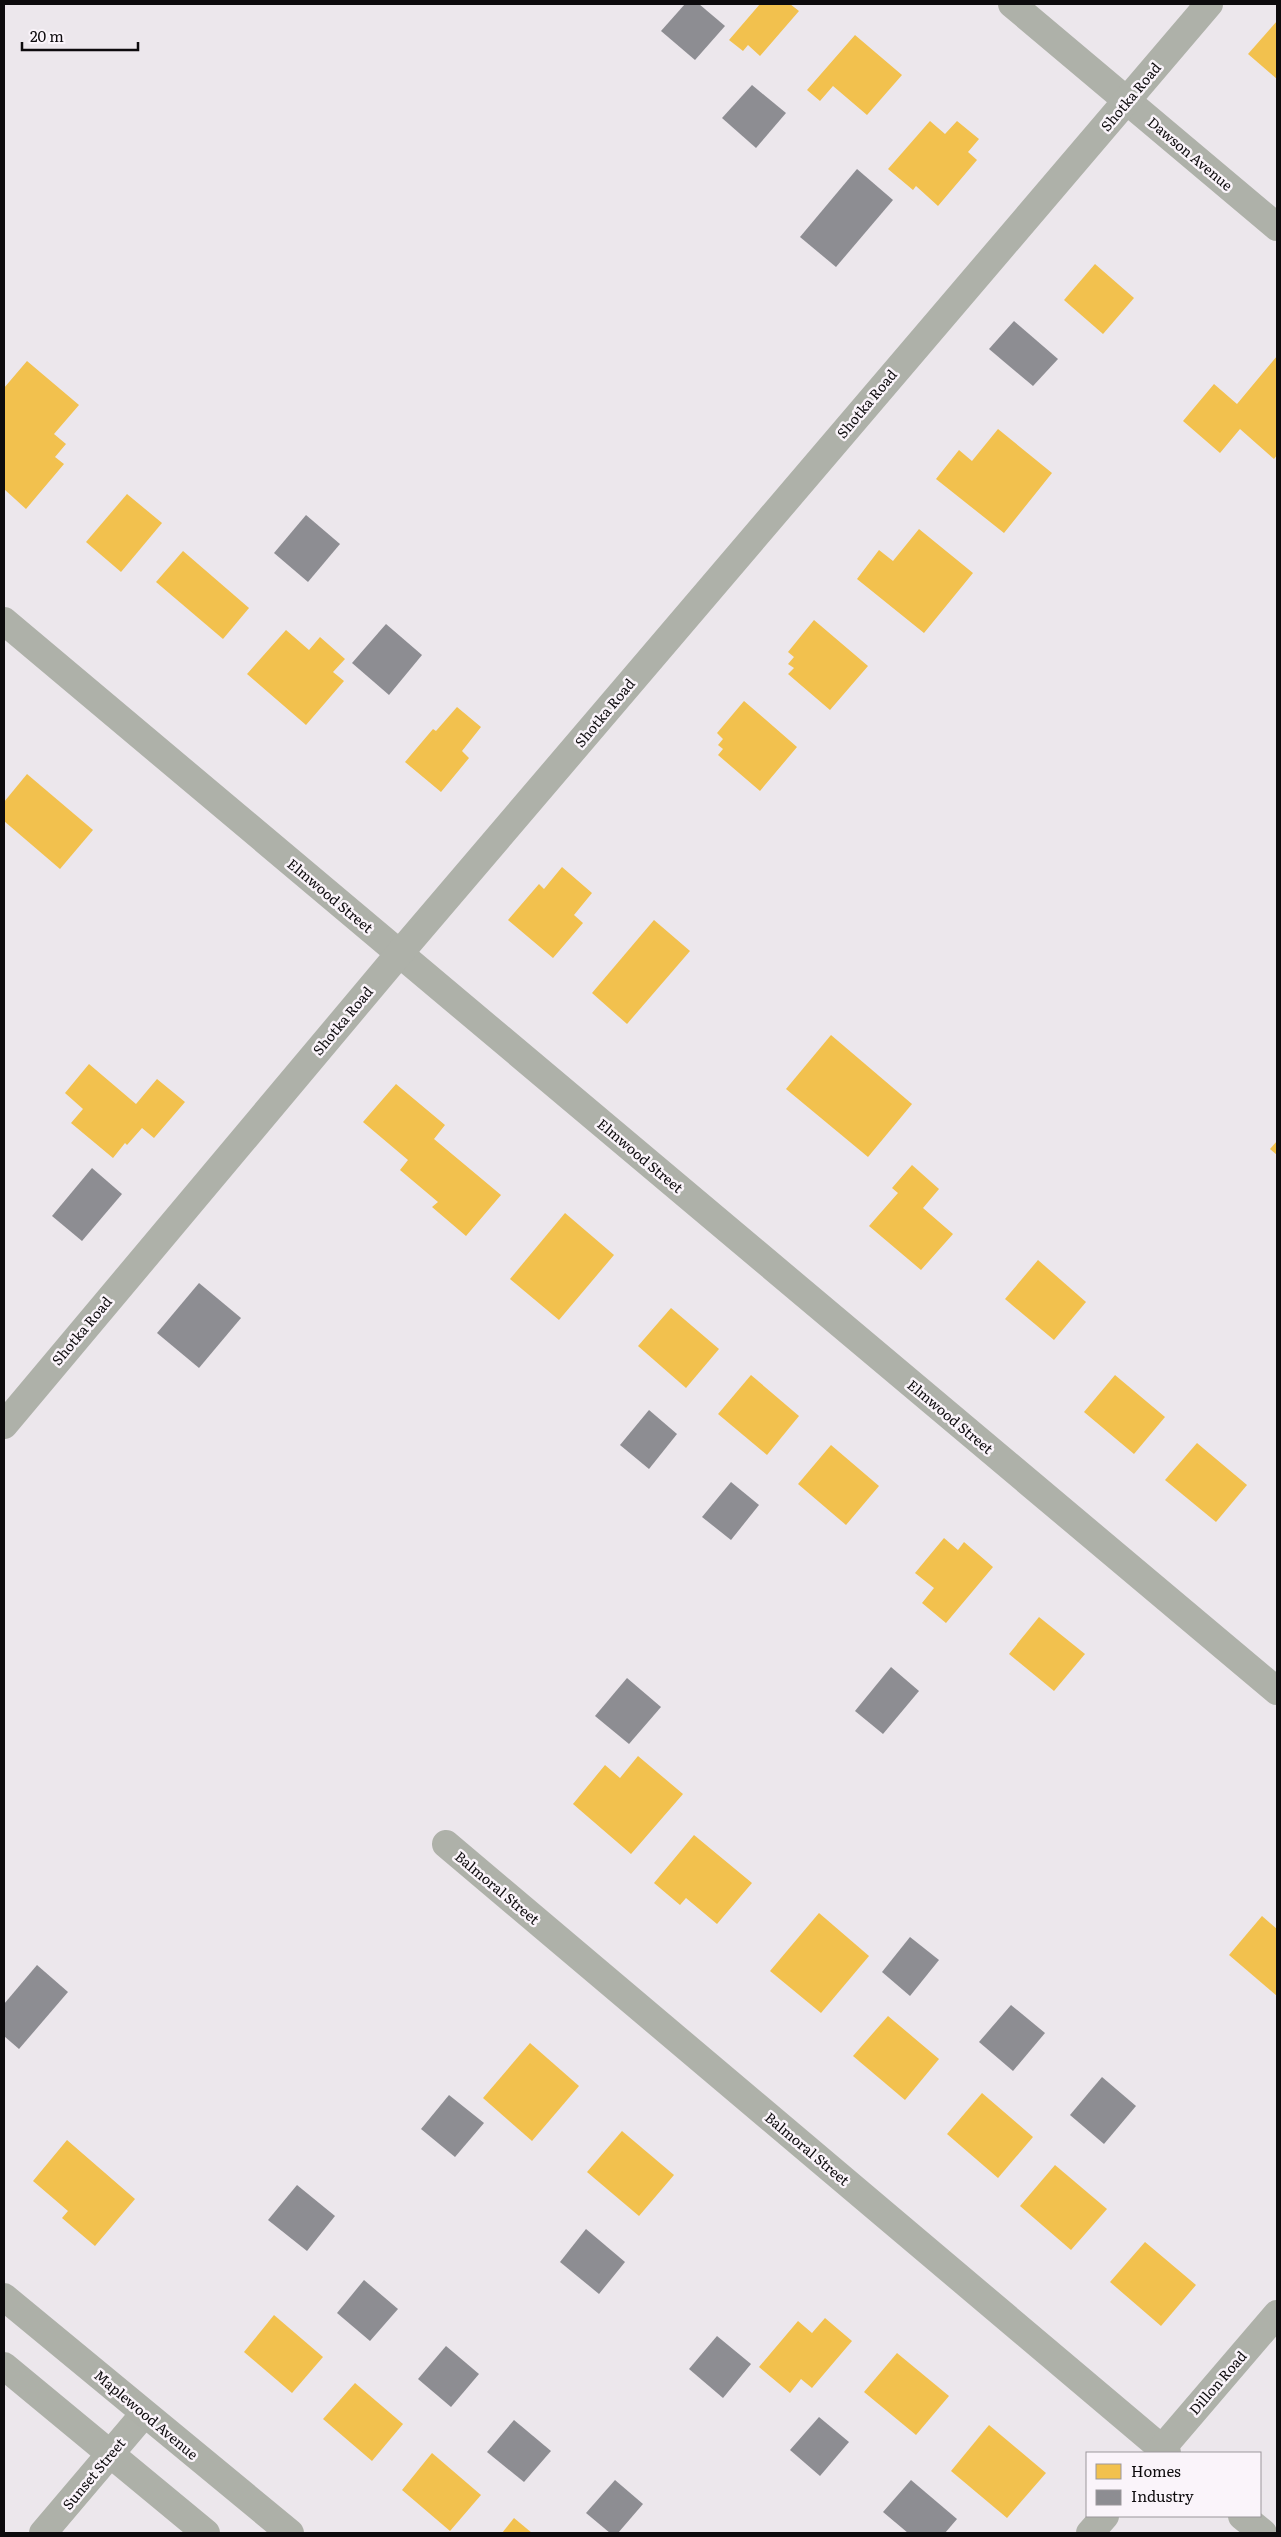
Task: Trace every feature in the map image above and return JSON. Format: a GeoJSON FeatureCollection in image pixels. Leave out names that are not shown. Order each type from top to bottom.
{"type":"FeatureCollection","features":[{"type":"Feature","properties":{"kind":"street","name":"Dawson Avenue"},"geometry":{"type":"LineString","coordinates":[[1012,4],[1277,227]]}},
{"type":"Feature","properties":{"kind":"street","name":"Shotka Road"},"geometry":{"type":"LineString","coordinates":[[4,1425],[399,954],[1210,4]]}},
{"type":"Feature","properties":{"kind":"street","name":"Elmwood Street"},"geometry":{"type":"LineString","coordinates":[[4,621],[1277,1691]]}},
{"type":"Feature","properties":{"kind":"street","name":"Balmoral Street"},"geometry":{"type":"LineString","coordinates":[[446,1844],[1163,2452]]}},
{"type":"Feature","properties":{"kind":"street","name":"Maplewood Avenue"},"geometry":{"type":"LineString","coordinates":[[4,2297],[290,2533]]}},
{"type":"Feature","properties":{"kind":"street","name":"Dillon Road"},"geometry":{"type":"LineString","coordinates":[[1163,2452],[1277,2314]]}},
{"type":"Feature","properties":{"kind":"street"},"geometry":{"type":"LineString","coordinates":[[4,2366],[206,2533]]}},
{"type":"Feature","properties":{"kind":"street","name":"Sunset Street"},"geometry":{"type":"LineString","coordinates":[[43,2533],[144,2414]]}},
{"type":"Feature","properties":{"kind":"street"},"geometry":{"type":"LineString","coordinates":[[1090,2533],[1104,2517]]}},
{"type":"Feature","properties":{"kind":"street"},"geometry":{"type":"LineString","coordinates":[[1243,2517],[1263,2533]]}},
{"type":"Feature","properties":{"kind":"building: Homes"},"geometry":{"type":"Polygon","coordinates":[[[760,4],[790,4],[799,11],[760,56],[748,45],[743,51],[729,40],[760,4]]]}},
{"type":"Feature","properties":{"kind":"building: Homes"},"geometry":{"type":"Polygon","coordinates":[[[1277,21],[1277,79],[1248,54],[1277,21]]]}},
{"type":"Feature","properties":{"kind":"building: Homes"},"geometry":{"type":"Polygon","coordinates":[[[855,35],[902,75],[867,115],[833,86],[820,101],[807,90],[855,35]]]}},
{"type":"Feature","properties":{"kind":"building: Homes"},"geometry":{"type":"Polygon","coordinates":[[[930,121],[945,134],[957,121],[979,139],[968,152],[977,160],[938,206],[916,186],[913,190],[888,169],[930,121]]]}},
{"type":"Feature","properties":{"kind":"building: Homes"},"geometry":{"type":"Polygon","coordinates":[[[1095,264],[1134,298],[1103,334],[1064,300],[1095,264]]]}},
{"type":"Feature","properties":{"kind":"building: Homes"},"geometry":{"type":"Polygon","coordinates":[[[1277,356],[1277,455],[1274,459],[1240,429],[1220,453],[1183,421],[1214,384],[1237,404],[1277,356]]]}},
{"type":"Feature","properties":{"kind":"building: Homes"},"geometry":{"type":"Polygon","coordinates":[[[27,361],[79,405],[54,434],[66,444],[55,457],[64,464],[26,509],[4,489],[4,388],[27,361]]]}},
{"type":"Feature","properties":{"kind":"building: Homes"},"geometry":{"type":"Polygon","coordinates":[[[998,429],[1052,473],[1004,533],[936,479],[959,450],[972,461],[998,429]]]}},
{"type":"Feature","properties":{"kind":"building: Homes"},"geometry":{"type":"Polygon","coordinates":[[[127,494],[162,523],[121,572],[86,542],[127,494]]]}},
{"type":"Feature","properties":{"kind":"building: Homes"},"geometry":{"type":"Polygon","coordinates":[[[919,529],[973,573],[924,633],[857,579],[879,550],[893,561],[919,529]]]}},
{"type":"Feature","properties":{"kind":"building: Homes"},"geometry":{"type":"Polygon","coordinates":[[[183,551],[249,608],[223,639],[156,582],[183,551]]]}},
{"type":"Feature","properties":{"kind":"building: Homes"},"geometry":{"type":"Polygon","coordinates":[[[814,620],[868,666],[830,710],[788,674],[794,668],[788,664],[794,657],[788,652],[814,620]]]}},
{"type":"Feature","properties":{"kind":"building: Homes"},"geometry":{"type":"Polygon","coordinates":[[[286,630],[309,650],[320,637],[345,659],[333,672],[344,681],[306,725],[247,674],[286,630]]]}},
{"type":"Feature","properties":{"kind":"building: Homes"},"geometry":{"type":"Polygon","coordinates":[[[744,701],[797,747],[760,791],[718,755],[723,749],[718,745],[723,739],[717,733],[744,701]]]}},
{"type":"Feature","properties":{"kind":"building: Homes"},"geometry":{"type":"Polygon","coordinates":[[[457,707],[481,727],[462,751],[469,758],[441,792],[405,762],[433,729],[436,731],[457,707]]]}},
{"type":"Feature","properties":{"kind":"building: Homes"},"geometry":{"type":"Polygon","coordinates":[[[27,774],[93,830],[60,869],[4,821],[4,802],[27,774]]]}},
{"type":"Feature","properties":{"kind":"building: Homes"},"geometry":{"type":"Polygon","coordinates":[[[562,867],[592,893],[574,915],[583,923],[553,958],[508,920],[539,884],[544,889],[562,867]]]}},
{"type":"Feature","properties":{"kind":"building: Homes"},"geometry":{"type":"Polygon","coordinates":[[[654,920],[690,951],[627,1024],[592,993],[654,920]]]}},
{"type":"Feature","properties":{"kind":"building: Homes"},"geometry":{"type":"Polygon","coordinates":[[[831,1035],[912,1104],[868,1157],[786,1089],[831,1035]]]}},
{"type":"Feature","properties":{"kind":"building: Homes"},"geometry":{"type":"Polygon","coordinates":[[[89,1064],[136,1104],[157,1079],[185,1102],[154,1138],[142,1128],[127,1145],[125,1143],[113,1158],[71,1123],[83,1109],[65,1093],[89,1064]]]}},
{"type":"Feature","properties":{"kind":"building: Homes"},"geometry":{"type":"Polygon","coordinates":[[[396,1084],[445,1125],[434,1139],[501,1195],[466,1236],[432,1207],[438,1202],[400,1170],[408,1160],[363,1122],[396,1084]]]}},
{"type":"Feature","properties":{"kind":"building: Homes"},"geometry":{"type":"Polygon","coordinates":[[[1277,1141],[1277,1155],[1270,1149],[1277,1141]]]}},
{"type":"Feature","properties":{"kind":"building: Homes"},"geometry":{"type":"Polygon","coordinates":[[[912,1165],[939,1189],[923,1208],[953,1234],[921,1270],[869,1226],[898,1193],[892,1188],[912,1165]]]}},
{"type":"Feature","properties":{"kind":"building: Homes"},"geometry":{"type":"Polygon","coordinates":[[[565,1213],[614,1255],[559,1320],[510,1279],[565,1213]]]}},
{"type":"Feature","properties":{"kind":"building: Homes"},"geometry":{"type":"Polygon","coordinates":[[[1038,1260],[1086,1302],[1054,1340],[1005,1299],[1038,1260]]]}},
{"type":"Feature","properties":{"kind":"building: Homes"},"geometry":{"type":"Polygon","coordinates":[[[671,1308],[719,1349],[686,1388],[638,1346],[671,1308]]]}},
{"type":"Feature","properties":{"kind":"building: Homes"},"geometry":{"type":"Polygon","coordinates":[[[751,1375],[799,1416],[767,1455],[718,1414],[751,1375]]]}},
{"type":"Feature","properties":{"kind":"building: Homes"},"geometry":{"type":"Polygon","coordinates":[[[1115,1375],[1165,1417],[1134,1454],[1084,1412],[1115,1375]]]}},
{"type":"Feature","properties":{"kind":"building: Homes"},"geometry":{"type":"Polygon","coordinates":[[[1197,1443],[1247,1485],[1216,1522],[1165,1480],[1197,1443]]]}},
{"type":"Feature","properties":{"kind":"building: Homes"},"geometry":{"type":"Polygon","coordinates":[[[831,1445],[879,1486],[846,1525],[798,1484],[831,1445]]]}},
{"type":"Feature","properties":{"kind":"building: Homes"},"geometry":{"type":"Polygon","coordinates":[[[944,1538],[958,1550],[964,1542],[993,1567],[946,1623],[922,1603],[934,1588],[915,1573],[944,1538]]]}},
{"type":"Feature","properties":{"kind":"building: Homes"},"geometry":{"type":"Polygon","coordinates":[[[1039,1617],[1085,1654],[1054,1691],[1009,1654],[1039,1617]]]}},
{"type":"Feature","properties":{"kind":"building: Homes"},"geometry":{"type":"Polygon","coordinates":[[[638,1756],[683,1794],[631,1854],[573,1804],[605,1765],[620,1778],[638,1756]]]}},
{"type":"Feature","properties":{"kind":"building: Homes"},"geometry":{"type":"Polygon","coordinates":[[[694,1835],[752,1883],[717,1924],[686,1898],[680,1905],[654,1883],[694,1835]]]}},
{"type":"Feature","properties":{"kind":"building: Homes"},"geometry":{"type":"Polygon","coordinates":[[[819,1913],[869,1956],[821,2013],[770,1971],[819,1913]]]}},
{"type":"Feature","properties":{"kind":"building: Homes"},"geometry":{"type":"Polygon","coordinates":[[[1262,1916],[1277,1929],[1277,1996],[1229,1955],[1262,1916]]]}},
{"type":"Feature","properties":{"kind":"building: Homes"},"geometry":{"type":"Polygon","coordinates":[[[888,2016],[939,2059],[905,2100],[853,2056],[888,2016]]]}},
{"type":"Feature","properties":{"kind":"building: Homes"},"geometry":{"type":"Polygon","coordinates":[[[530,2043],[579,2086],[532,2141],[483,2098],[530,2043]]]}},
{"type":"Feature","properties":{"kind":"building: Homes"},"geometry":{"type":"Polygon","coordinates":[[[982,2093],[1033,2137],[998,2178],[947,2134],[982,2093]]]}},
{"type":"Feature","properties":{"kind":"building: Homes"},"geometry":{"type":"Polygon","coordinates":[[[622,2131],[674,2175],[639,2216],[587,2172],[622,2131]]]}},
{"type":"Feature","properties":{"kind":"building: Homes"},"geometry":{"type":"Polygon","coordinates":[[[67,2140],[135,2199],[95,2246],[62,2218],[68,2211],[33,2181],[67,2140]]]}},
{"type":"Feature","properties":{"kind":"building: Homes"},"geometry":{"type":"Polygon","coordinates":[[[1055,2165],[1107,2209],[1071,2250],[1020,2206],[1055,2165]]]}},
{"type":"Feature","properties":{"kind":"building: Homes"},"geometry":{"type":"Polygon","coordinates":[[[1145,2242],[1196,2285],[1161,2326],[1110,2282],[1145,2242]]]}},
{"type":"Feature","properties":{"kind":"building: Homes"},"geometry":{"type":"Polygon","coordinates":[[[274,2315],[323,2357],[292,2393],[244,2352],[274,2315]]]}},
{"type":"Feature","properties":{"kind":"building: Homes"},"geometry":{"type":"Polygon","coordinates":[[[825,2318],[852,2341],[812,2388],[801,2379],[790,2393],[759,2367],[798,2321],[812,2333],[825,2318]]]}},
{"type":"Feature","properties":{"kind":"building: Homes"},"geometry":{"type":"Polygon","coordinates":[[[897,2353],[949,2396],[916,2435],[864,2392],[897,2353]]]}},
{"type":"Feature","properties":{"kind":"building: Homes"},"geometry":{"type":"Polygon","coordinates":[[[355,2383],[403,2424],[372,2461],[323,2419],[355,2383]]]}},
{"type":"Feature","properties":{"kind":"building: Homes"},"geometry":{"type":"Polygon","coordinates":[[[989,2425],[1046,2473],[1007,2518],[951,2471],[989,2425]]]}},
{"type":"Feature","properties":{"kind":"building: Homes"},"geometry":{"type":"Polygon","coordinates":[[[432,2453],[481,2495],[450,2531],[402,2490],[432,2453]]]}},
{"type":"Feature","properties":{"kind":"building: Homes"},"geometry":{"type":"Polygon","coordinates":[[[514,2518],[532,2533],[502,2533],[514,2518]]]}},
{"type":"Feature","properties":{"kind":"building: Industry"},"geometry":{"type":"Polygon","coordinates":[[[685,4],[699,4],[725,26],[695,60],[661,31],[685,4]]]}},
{"type":"Feature","properties":{"kind":"building: Industry"},"geometry":{"type":"Polygon","coordinates":[[[752,85],[786,113],[756,148],[722,118],[752,85]]]}},
{"type":"Feature","properties":{"kind":"building: Industry"},"geometry":{"type":"Polygon","coordinates":[[[857,169],[893,200],[836,267],[800,237],[857,169]]]}},
{"type":"Feature","properties":{"kind":"building: Industry"},"geometry":{"type":"Polygon","coordinates":[[[1014,321],[1058,359],[1033,386],[989,349],[1014,321]]]}},
{"type":"Feature","properties":{"kind":"building: Industry"},"geometry":{"type":"Polygon","coordinates":[[[306,515],[340,544],[308,582],[274,553],[306,515]]]}},
{"type":"Feature","properties":{"kind":"building: Industry"},"geometry":{"type":"Polygon","coordinates":[[[386,624],[422,655],[389,695],[352,663],[386,624]]]}},
{"type":"Feature","properties":{"kind":"building: Industry"},"geometry":{"type":"Polygon","coordinates":[[[92,1168],[122,1194],[82,1241],[52,1216],[92,1168]]]}},
{"type":"Feature","properties":{"kind":"building: Industry"},"geometry":{"type":"Polygon","coordinates":[[[199,1283],[241,1318],[199,1368],[157,1333],[199,1283]]]}},
{"type":"Feature","properties":{"kind":"building: Industry"},"geometry":{"type":"Polygon","coordinates":[[[649,1410],[677,1434],[649,1469],[620,1445],[649,1410]]]}},
{"type":"Feature","properties":{"kind":"building: Industry"},"geometry":{"type":"Polygon","coordinates":[[[731,1482],[759,1505],[731,1540],[702,1517],[731,1482]]]}},
{"type":"Feature","properties":{"kind":"building: Industry"},"geometry":{"type":"Polygon","coordinates":[[[891,1667],[919,1691],[883,1734],[855,1711],[891,1667]]]}},
{"type":"Feature","properties":{"kind":"building: Industry"},"geometry":{"type":"Polygon","coordinates":[[[627,1678],[661,1707],[629,1744],[595,1716],[627,1678]]]}},
{"type":"Feature","properties":{"kind":"building: Industry"},"geometry":{"type":"Polygon","coordinates":[[[910,1937],[939,1960],[910,1996],[882,1972],[910,1937]]]}},
{"type":"Feature","properties":{"kind":"building: Industry"},"geometry":{"type":"Polygon","coordinates":[[[37,1965],[68,1992],[19,2049],[4,2036],[4,2004],[37,1965]]]}},
{"type":"Feature","properties":{"kind":"building: Industry"},"geometry":{"type":"Polygon","coordinates":[[[1011,2005],[1045,2033],[1013,2071],[979,2042],[1011,2005]]]}},
{"type":"Feature","properties":{"kind":"building: Industry"},"geometry":{"type":"Polygon","coordinates":[[[1102,2077],[1136,2106],[1104,2144],[1070,2115],[1102,2077]]]}},
{"type":"Feature","properties":{"kind":"building: Industry"},"geometry":{"type":"Polygon","coordinates":[[[449,2095],[484,2123],[455,2157],[421,2129],[449,2095]]]}},
{"type":"Feature","properties":{"kind":"building: Industry"},"geometry":{"type":"Polygon","coordinates":[[[297,2185],[335,2216],[307,2251],[268,2220],[297,2185]]]}},
{"type":"Feature","properties":{"kind":"building: Industry"},"geometry":{"type":"Polygon","coordinates":[[[586,2229],[625,2262],[599,2294],[560,2262],[586,2229]]]}},
{"type":"Feature","properties":{"kind":"building: Industry"},"geometry":{"type":"Polygon","coordinates":[[[364,2280],[398,2309],[370,2341],[337,2313],[364,2280]]]}},
{"type":"Feature","properties":{"kind":"building: Industry"},"geometry":{"type":"Polygon","coordinates":[[[717,2336],[751,2364],[723,2398],[689,2369],[717,2336]]]}},
{"type":"Feature","properties":{"kind":"building: Industry"},"geometry":{"type":"Polygon","coordinates":[[[446,2346],[479,2374],[451,2407],[418,2379],[446,2346]]]}},
{"type":"Feature","properties":{"kind":"building: Industry"},"geometry":{"type":"Polygon","coordinates":[[[819,2417],[849,2442],[820,2476],[790,2450],[819,2417]]]}},
{"type":"Feature","properties":{"kind":"building: Industry"},"geometry":{"type":"Polygon","coordinates":[[[514,2420],[551,2451],[524,2482],[487,2452],[514,2420]]]}},
{"type":"Feature","properties":{"kind":"building: Industry"},"geometry":{"type":"Polygon","coordinates":[[[615,2480],[643,2504],[618,2533],[610,2533],[586,2513],[615,2480]]]}},
{"type":"Feature","properties":{"kind":"building: Industry"},"geometry":{"type":"Polygon","coordinates":[[[911,2480],[957,2519],[945,2533],[908,2533],[883,2512],[911,2480]]]}}]}
